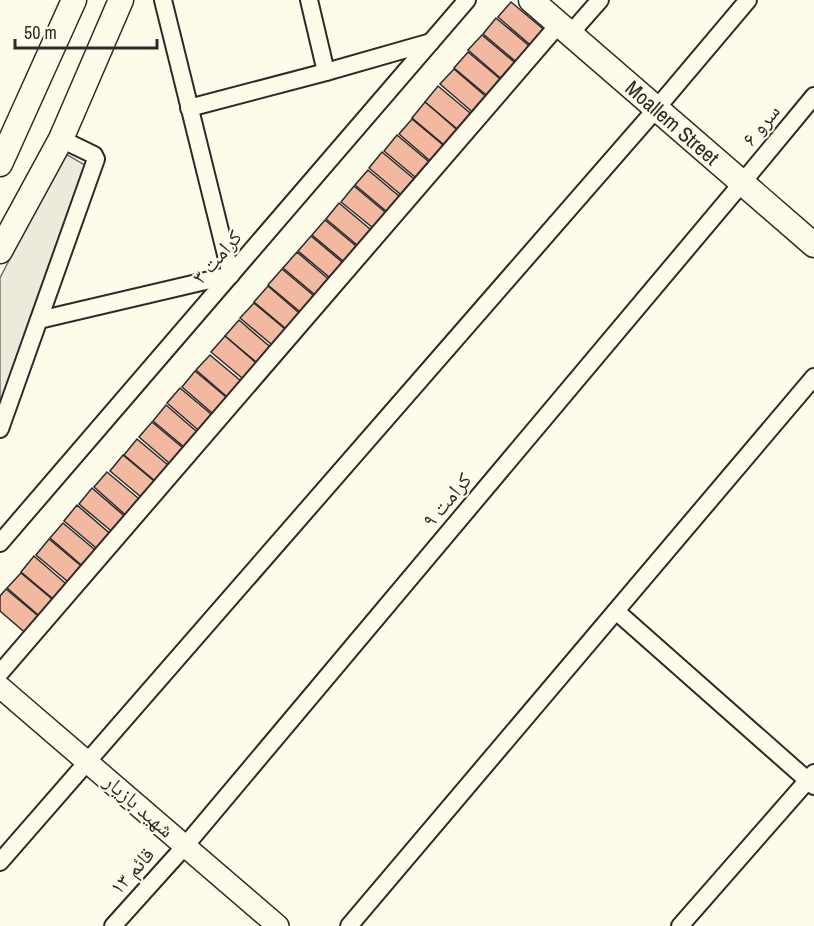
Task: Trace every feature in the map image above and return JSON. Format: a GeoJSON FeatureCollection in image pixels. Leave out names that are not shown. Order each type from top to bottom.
{"type":"FeatureCollection","features":[{"type":"Feature","properties":{"kind":"main road"},"geometry":{"type":"LineString","coordinates":[[0,164],[74,0]]}},
{"type":"Feature","properties":{"kind":"main road"},"geometry":{"type":"LineString","coordinates":[[0,251],[61,139],[121,0]]}},
{"type":"Feature","properties":{"kind":"main road","name":"Moallem Street"},"geometry":{"type":"LineString","coordinates":[[531,0],[814,245]]}},
{"type":"Feature","properties":{"kind":"street"},"geometry":{"type":"LineString","coordinates":[[39,320],[231,275],[163,0]]}},
{"type":"Feature","properties":{"kind":"street"},"geometry":{"type":"LineString","coordinates":[[309,0],[326,72]]}},
{"type":"Feature","properties":{"kind":"street","name":"کرامت ۳"},"geometry":{"type":"LineString","coordinates":[[0,543],[467,0]]}},
{"type":"Feature","properties":{"kind":"street"},"geometry":{"type":"LineString","coordinates":[[0,674],[565,29],[600,0]]}},
{"type":"Feature","properties":{"kind":"street"},"geometry":{"type":"LineString","coordinates":[[0,862],[656,109],[748,0]]}},
{"type":"Feature","properties":{"kind":"street"},"geometry":{"type":"LineString","coordinates":[[189,108],[431,42]]}},
{"type":"Feature","properties":{"kind":"street","name":"سرو ۶"},"geometry":{"type":"LineString","coordinates":[[742,183],[814,96]]}},
{"type":"Feature","properties":{"kind":"street"},"geometry":{"type":"LineString","coordinates":[[0,429],[96,159],[94,155],[61,139]]}},
{"type":"Feature","properties":{"kind":"street","name":"کرامت ۹"},"geometry":{"type":"LineString","coordinates":[[185,846],[742,183]]}},
{"type":"Feature","properties":{"kind":"street"},"geometry":{"type":"LineString","coordinates":[[349,926],[814,377]]}},
{"type":"Feature","properties":{"kind":"street"},"geometry":{"type":"LineString","coordinates":[[616,611],[812,780],[680,926]]}},
{"type":"Feature","properties":{"kind":"street","name":"شهید بازیار"},"geometry":{"type":"LineString","coordinates":[[0,687],[278,926]]}},
{"type":"Feature","properties":{"kind":"street","name":"قائم ۱۳"},"geometry":{"type":"LineString","coordinates":[[113,926],[185,846]]}},
{"type":"Feature","properties":{"kind":"shaded area"},"geometry":{"type":"Polygon","coordinates":[[[64,153],[85,165],[0,403],[0,278],[64,153]]]}},
{"type":"Feature","properties":{"kind":"building"},"geometry":{"type":"Polygon","coordinates":[[[511,2],[548,33],[535,49],[498,17],[511,2]]]}},
{"type":"Feature","properties":{"kind":"building"},"geometry":{"type":"Polygon","coordinates":[[[496,18],[533,49],[520,65],[483,34],[496,18]]]}},
{"type":"Feature","properties":{"kind":"building"},"geometry":{"type":"Polygon","coordinates":[[[482,35],[519,66],[505,82],[468,50],[482,35]]]}},
{"type":"Feature","properties":{"kind":"building"},"geometry":{"type":"Polygon","coordinates":[[[468,52],[505,83],[491,99],[454,68],[468,52]]]}},
{"type":"Feature","properties":{"kind":"building"},"geometry":{"type":"Polygon","coordinates":[[[454,69],[490,100],[477,116],[440,84],[454,69]]]}},
{"type":"Feature","properties":{"kind":"building"},"geometry":{"type":"Polygon","coordinates":[[[438,86],[475,117],[462,133],[425,102],[438,86]]]}},
{"type":"Feature","properties":{"kind":"building"},"geometry":{"type":"Polygon","coordinates":[[[425,102],[462,134],[449,149],[412,118],[425,102]]]}},
{"type":"Feature","properties":{"kind":"building"},"geometry":{"type":"Polygon","coordinates":[[[412,119],[449,150],[435,165],[399,134],[412,119]]]}},
{"type":"Feature","properties":{"kind":"building"},"geometry":{"type":"Polygon","coordinates":[[[397,135],[434,166],[421,182],[384,151],[397,135]]]}},
{"type":"Feature","properties":{"kind":"building"},"geometry":{"type":"Polygon","coordinates":[[[382,152],[419,183],[406,199],[369,168],[382,152]]]}},
{"type":"Feature","properties":{"kind":"building"},"geometry":{"type":"Polygon","coordinates":[[[368,170],[405,201],[392,216],[355,185],[368,170]]]}},
{"type":"Feature","properties":{"kind":"building"},"geometry":{"type":"Polygon","coordinates":[[[354,186],[391,217],[378,232],[341,202],[354,186]]]}},
{"type":"Feature","properties":{"kind":"building"},"geometry":{"type":"Polygon","coordinates":[[[339,203],[376,234],[363,250],[326,219],[339,203]]]}},
{"type":"Feature","properties":{"kind":"building"},"geometry":{"type":"Polygon","coordinates":[[[325,220],[362,251],[349,266],[312,235],[325,220]]]}},
{"type":"Feature","properties":{"kind":"building"},"geometry":{"type":"Polygon","coordinates":[[[311,236],[348,267],[335,282],[298,251],[311,236]]]}},
{"type":"Feature","properties":{"kind":"building"},"geometry":{"type":"Polygon","coordinates":[[[297,252],[333,283],[320,299],[283,268],[297,252]]]}},
{"type":"Feature","properties":{"kind":"building"},"geometry":{"type":"Polygon","coordinates":[[[282,269],[319,300],[305,316],[268,285],[282,269]]]}},
{"type":"Feature","properties":{"kind":"building"},"geometry":{"type":"Polygon","coordinates":[[[268,286],[305,318],[291,333],[254,302],[268,286]]]}},
{"type":"Feature","properties":{"kind":"building"},"geometry":{"type":"Polygon","coordinates":[[[254,303],[291,334],[277,349],[240,318],[254,303]]]}},
{"type":"Feature","properties":{"kind":"building"},"geometry":{"type":"Polygon","coordinates":[[[239,320],[275,351],[262,367],[225,336],[239,320]]]}},
{"type":"Feature","properties":{"kind":"building"},"geometry":{"type":"Polygon","coordinates":[[[225,336],[262,368],[248,383],[211,352],[225,336]]]}},
{"type":"Feature","properties":{"kind":"building"},"geometry":{"type":"Polygon","coordinates":[[[210,355],[247,386],[233,402],[196,370],[210,355]]]}},
{"type":"Feature","properties":{"kind":"building"},"geometry":{"type":"Polygon","coordinates":[[[195,371],[232,402],[218,418],[182,387],[195,371]]]}},
{"type":"Feature","properties":{"kind":"building"},"geometry":{"type":"Polygon","coordinates":[[[180,388],[217,419],[204,435],[167,403],[180,388]]]}},
{"type":"Feature","properties":{"kind":"building"},"geometry":{"type":"Polygon","coordinates":[[[166,405],[203,437],[190,452],[153,421],[166,405]]]}},
{"type":"Feature","properties":{"kind":"building"},"geometry":{"type":"Polygon","coordinates":[[[152,422],[189,453],[176,469],[139,437],[152,422]]]}},
{"type":"Feature","properties":{"kind":"building"},"geometry":{"type":"Polygon","coordinates":[[[137,439],[174,470],[161,486],[124,455],[137,439]]]}},
{"type":"Feature","properties":{"kind":"building"},"geometry":{"type":"Polygon","coordinates":[[[123,455],[160,486],[147,502],[110,471],[123,455]]]}},
{"type":"Feature","properties":{"kind":"building"},"geometry":{"type":"Polygon","coordinates":[[[107,472],[144,503],[130,519],[94,487],[107,472]]]}},
{"type":"Feature","properties":{"kind":"building"},"geometry":{"type":"Polygon","coordinates":[[[92,488],[129,520],[116,535],[79,504],[92,488]]]}},
{"type":"Feature","properties":{"kind":"building"},"geometry":{"type":"Polygon","coordinates":[[[77,505],[114,537],[101,552],[64,521],[77,505]]]}},
{"type":"Feature","properties":{"kind":"building"},"geometry":{"type":"Polygon","coordinates":[[[63,523],[100,554],[87,570],[50,538],[63,523]]]}},
{"type":"Feature","properties":{"kind":"building"},"geometry":{"type":"Polygon","coordinates":[[[49,539],[86,570],[73,586],[36,555],[49,539]]]}},
{"type":"Feature","properties":{"kind":"building"},"geometry":{"type":"Polygon","coordinates":[[[34,556],[71,588],[58,603],[21,572],[34,556]]]}},
{"type":"Feature","properties":{"kind":"building"},"geometry":{"type":"Polygon","coordinates":[[[21,573],[58,604],[44,620],[7,588],[21,573]]]}},
{"type":"Feature","properties":{"kind":"building"},"geometry":{"type":"Polygon","coordinates":[[[6,589],[43,620],[29,636],[0,611],[0,596],[6,589]]]}}]}
